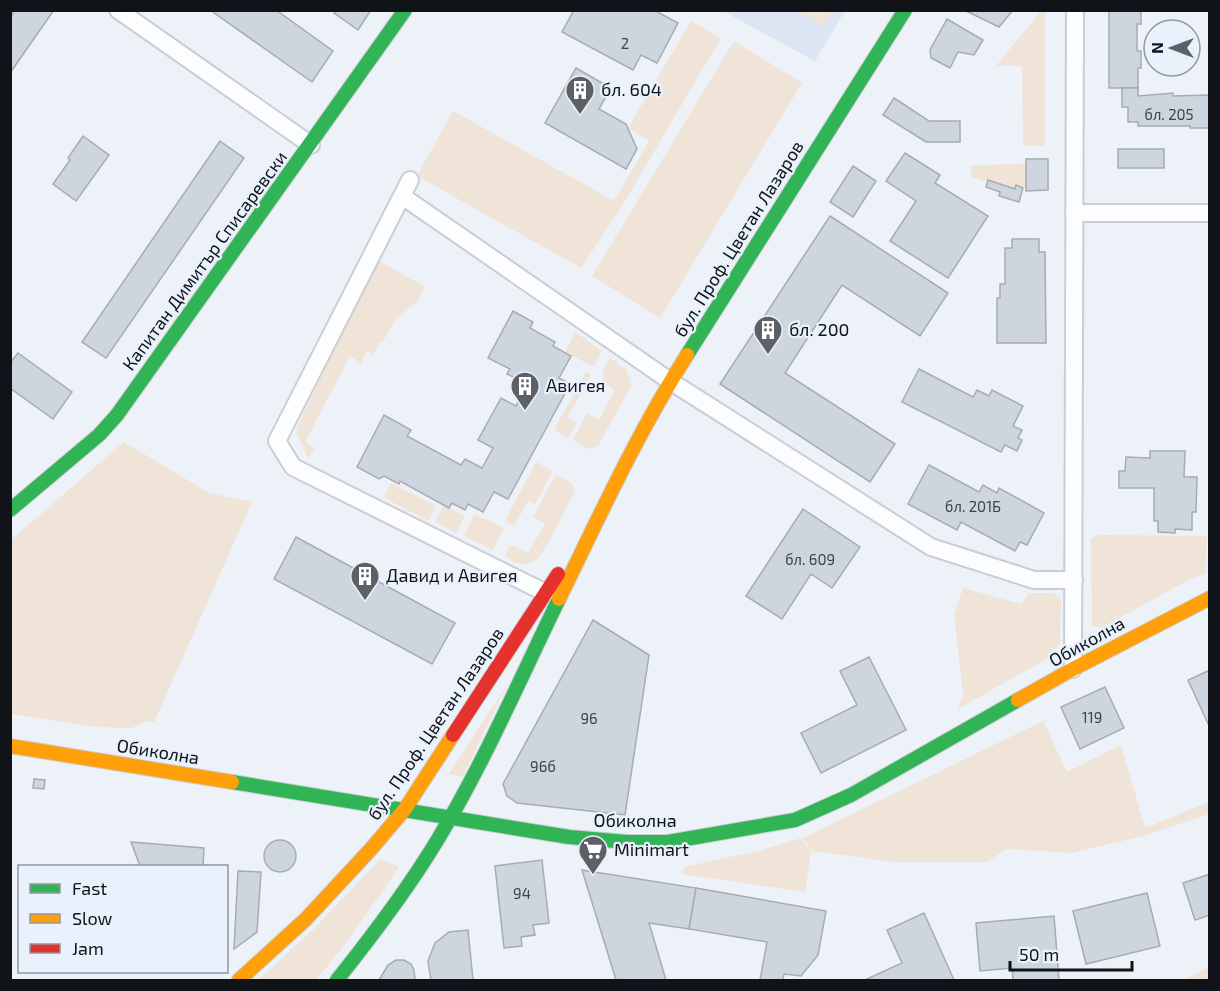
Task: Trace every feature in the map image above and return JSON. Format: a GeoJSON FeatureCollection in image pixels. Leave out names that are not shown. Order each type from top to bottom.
{"type":"FeatureCollection","features":[{"type":"Feature","properties":{"kind":"street"},"geometry":{"type":"LineString","coordinates":[[118,10],[311,145]]}},
{"type":"Feature","properties":{"kind":"street","name":"Капитан Димитър Списаревски"},"geometry":{"type":"LineString","coordinates":[[10,510],[99,435],[117,415],[405,10]]}},
{"type":"Feature","properties":{"kind":"street","name":"бул. Проф. Цветан Лазаров"},"geometry":{"type":"LineString","coordinates":[[338,981],[382,923],[451,817],[611,492],[670,381],[905,10]]}},
{"type":"Feature","properties":{"kind":"street"},"geometry":{"type":"LineString","coordinates":[[1073,669],[1075,10]]}},
{"type":"Feature","properties":{"kind":"street"},"geometry":{"type":"LineString","coordinates":[[410,180],[277,441],[293,467],[546,593]]}},
{"type":"Feature","properties":{"kind":"street"},"geometry":{"type":"LineString","coordinates":[[402,196],[670,381],[931,547],[1034,580],[1074,580]]}},
{"type":"Feature","properties":{"kind":"street"},"geometry":{"type":"LineString","coordinates":[[1074,213],[1209,213]]}},
{"type":"Feature","properties":{"kind":"street","name":"бул. Проф. Цветан Лазаров"},"geometry":{"type":"LineString","coordinates":[[239,981],[306,919],[405,809],[611,492]]}},
{"type":"Feature","properties":{"kind":"street","name":"Обиколна"},"geometry":{"type":"LineString","coordinates":[[10,746],[569,837],[627,842],[668,842],[795,820],[851,795],[1073,669],[1209,598]]}},
{"type":"Feature","properties":{"kind":"shaded area"},"geometry":{"type":"Polygon","coordinates":[[[723,11],[845,11],[815,61],[723,11]]]}},
{"type":"Feature","properties":{"kind":"shaded area"},"geometry":{"type":"Polygon","coordinates":[[[795,11],[831,11],[825,25],[795,11]]]}},
{"type":"Feature","properties":{"kind":"shaded area"},"geometry":{"type":"Polygon","coordinates":[[[1041,11],[1045,11],[1045,146],[1023,146],[1022,66],[996,66],[1041,11]]]}},
{"type":"Feature","properties":{"kind":"shaded area"},"geometry":{"type":"Polygon","coordinates":[[[691,21],[721,38],[622,206],[581,268],[417,176],[453,111],[614,201],[649,141],[628,128],[691,21]]]}},
{"type":"Feature","properties":{"kind":"shaded area"},"geometry":{"type":"Polygon","coordinates":[[[734,41],[802,83],[660,318],[592,276],[734,41]]]}},
{"type":"Feature","properties":{"kind":"shaded area"},"geometry":{"type":"Polygon","coordinates":[[[1026,164],[1026,188],[1016,185],[1015,189],[971,177],[971,165],[1026,164]]]}},
{"type":"Feature","properties":{"kind":"shaded area"},"geometry":{"type":"Polygon","coordinates":[[[376,259],[425,287],[417,302],[396,318],[373,354],[367,351],[361,363],[350,356],[305,442],[315,448],[308,458],[296,430],[376,259]]]}},
{"type":"Feature","properties":{"kind":"shaded area"},"geometry":{"type":"Polygon","coordinates":[[[575,332],[602,351],[594,367],[565,352],[575,332]]]}},
{"type":"Feature","properties":{"kind":"shaded area"},"geometry":{"type":"Polygon","coordinates":[[[610,358],[627,370],[631,386],[598,446],[589,449],[573,440],[587,413],[599,420],[615,390],[602,382],[604,368],[610,358]]]}},
{"type":"Feature","properties":{"kind":"shaded area"},"geometry":{"type":"Polygon","coordinates":[[[586,372],[591,375],[568,417],[577,423],[568,438],[554,430],[586,372]]]}},
{"type":"Feature","properties":{"kind":"shaded area"},"geometry":{"type":"Polygon","coordinates":[[[124,442],[209,493],[252,502],[154,722],[144,722],[132,728],[96,727],[11,714],[11,540],[124,442]]]}},
{"type":"Feature","properties":{"kind":"shaded area"},"geometry":{"type":"Polygon","coordinates":[[[536,462],[553,471],[535,504],[528,501],[514,526],[505,521],[536,462]]]}},
{"type":"Feature","properties":{"kind":"shaded area"},"geometry":{"type":"Polygon","coordinates":[[[556,474],[573,484],[574,493],[567,508],[536,560],[524,564],[512,561],[505,556],[509,546],[528,553],[545,524],[533,517],[556,474]]]}},
{"type":"Feature","properties":{"kind":"shaded area"},"geometry":{"type":"Polygon","coordinates":[[[391,483],[436,506],[429,521],[384,498],[391,483]]]}},
{"type":"Feature","properties":{"kind":"shaded area"},"geometry":{"type":"Polygon","coordinates":[[[443,505],[465,516],[456,533],[435,522],[443,505]]]}},
{"type":"Feature","properties":{"kind":"shaded area"},"geometry":{"type":"Polygon","coordinates":[[[474,514],[504,528],[493,550],[464,536],[474,514]]]}},
{"type":"Feature","properties":{"kind":"shaded area"},"geometry":{"type":"Polygon","coordinates":[[[1098,535],[1207,536],[1205,574],[1192,578],[1101,628],[1092,625],[1091,539],[1098,535]]]}},
{"type":"Feature","properties":{"kind":"shaded area"},"geometry":{"type":"Polygon","coordinates":[[[963,588],[1021,604],[1029,593],[1053,593],[1061,599],[1060,644],[1048,658],[958,709],[963,694],[954,614],[963,588]]]}},
{"type":"Feature","properties":{"kind":"shaded area"},"geometry":{"type":"Polygon","coordinates":[[[508,683],[462,777],[449,774],[508,683]]]}},
{"type":"Feature","properties":{"kind":"shaded area"},"geometry":{"type":"Polygon","coordinates":[[[1043,721],[1067,772],[1121,745],[1145,828],[1209,802],[1209,814],[1143,836],[1071,853],[1006,849],[987,862],[894,862],[812,851],[803,838],[1043,721]]]}},
{"type":"Feature","properties":{"kind":"shaded area"},"geometry":{"type":"Polygon","coordinates":[[[801,838],[811,851],[805,892],[682,874],[684,867],[758,851],[801,838]]]}},
{"type":"Feature","properties":{"kind":"shaded area"},"geometry":{"type":"Polygon","coordinates":[[[380,859],[399,867],[346,943],[316,980],[258,980],[313,930],[380,859]]]}},
{"type":"Feature","properties":{"kind":"shaded area"},"geometry":{"type":"Polygon","coordinates":[[[1209,967],[1209,980],[1183,980],[1209,967]]]}},
{"type":"Feature","properties":{"kind":"building"},"geometry":{"type":"Polygon","coordinates":[[[15,10],[54,10],[10,73],[10,18],[15,10]]]}},
{"type":"Feature","properties":{"kind":"building"},"geometry":{"type":"Polygon","coordinates":[[[210,10],[276,10],[333,51],[312,82],[210,10]]]}},
{"type":"Feature","properties":{"kind":"building"},"geometry":{"type":"Polygon","coordinates":[[[336,10],[371,10],[358,30],[334,13],[336,10]]]}},
{"type":"Feature","properties":{"kind":"building"},"geometry":{"type":"Polygon","coordinates":[[[574,10],[654,10],[678,23],[657,63],[641,55],[633,70],[562,32],[574,10]]]}},
{"type":"Feature","properties":{"kind":"building"},"geometry":{"type":"Polygon","coordinates":[[[964,10],[1013,10],[999,27],[964,10]]]}},
{"type":"Feature","properties":{"kind":"building"},"geometry":{"type":"Polygon","coordinates":[[[1109,10],[1141,10],[1141,24],[1137,24],[1137,51],[1141,51],[1138,88],[1109,88],[1109,10]]]}},
{"type":"Feature","properties":{"kind":"building"},"geometry":{"type":"Polygon","coordinates":[[[947,19],[983,40],[974,55],[958,52],[950,68],[931,58],[930,50],[947,19]]]}},
{"type":"Feature","properties":{"kind":"building","name":"бл. 604"},"geometry":{"type":"Polygon","coordinates":[[[576,68],[611,88],[599,109],[626,124],[637,149],[626,169],[545,123],[576,68]]]}},
{"type":"Feature","properties":{"kind":"building"},"geometry":{"type":"Polygon","coordinates":[[[1122,88],[1138,88],[1138,96],[1173,93],[1173,96],[1210,95],[1210,128],[1138,126],[1138,122],[1128,122],[1128,107],[1122,107],[1122,88]]]}},
{"type":"Feature","properties":{"kind":"building"},"geometry":{"type":"Polygon","coordinates":[[[894,98],[929,121],[960,121],[960,142],[926,142],[883,115],[894,98]]]}},
{"type":"Feature","properties":{"kind":"building"},"geometry":{"type":"Polygon","coordinates":[[[83,136],[109,155],[76,201],[53,184],[83,136]]]}},
{"type":"Feature","properties":{"kind":"building"},"geometry":{"type":"Polygon","coordinates":[[[220,141],[244,158],[106,358],[82,342],[220,141]]]}},
{"type":"Feature","properties":{"kind":"building"},"geometry":{"type":"Polygon","coordinates":[[[1118,149],[1164,149],[1164,168],[1118,168],[1118,149]]]}},
{"type":"Feature","properties":{"kind":"building"},"geometry":{"type":"Polygon","coordinates":[[[905,153],[940,175],[935,183],[988,216],[948,278],[890,241],[916,201],[886,181],[905,153]]]}},
{"type":"Feature","properties":{"kind":"building"},"geometry":{"type":"Polygon","coordinates":[[[1026,159],[1048,159],[1048,190],[1026,191],[1026,159]]]}},
{"type":"Feature","properties":{"kind":"building"},"geometry":{"type":"Polygon","coordinates":[[[853,166],[876,181],[853,217],[830,202],[853,166]]]}},
{"type":"Feature","properties":{"kind":"building"},"geometry":{"type":"Polygon","coordinates":[[[988,180],[1015,189],[1016,185],[1023,188],[1019,202],[999,196],[1000,192],[986,187],[988,180]]]}},
{"type":"Feature","properties":{"kind":"building","name":"бл. 200"},"geometry":{"type":"Polygon","coordinates":[[[830,216],[948,293],[920,336],[842,285],[785,373],[895,444],[870,482],[720,384],[830,216]]]}},
{"type":"Feature","properties":{"kind":"building"},"geometry":{"type":"Polygon","coordinates":[[[1012,239],[1039,239],[1039,252],[1045,252],[1046,343],[997,343],[997,298],[1000,298],[1000,284],[1005,284],[1005,248],[1012,248],[1012,239]]]}},
{"type":"Feature","properties":{"kind":"building","name":"Авигея"},"geometry":{"type":"Polygon","coordinates":[[[513,311],[533,322],[530,328],[555,342],[553,346],[571,356],[559,378],[570,384],[508,499],[494,492],[483,512],[468,504],[465,510],[452,503],[449,508],[400,481],[399,484],[384,476],[379,479],[357,467],[384,415],[411,430],[407,436],[461,465],[465,459],[482,468],[493,448],[478,440],[501,398],[516,406],[527,384],[507,374],[510,369],[488,358],[513,311]]]}},
{"type":"Feature","properties":{"kind":"building"},"geometry":{"type":"Polygon","coordinates":[[[18,353],[72,392],[53,419],[10,388],[10,363],[18,353]]]}},
{"type":"Feature","properties":{"kind":"building"},"geometry":{"type":"Polygon","coordinates":[[[919,369],[973,397],[977,390],[989,396],[992,390],[1023,406],[1013,426],[1022,430],[1018,438],[1022,440],[1017,451],[1005,445],[1001,452],[902,402],[919,369]]]}},
{"type":"Feature","properties":{"kind":"building"},"geometry":{"type":"Polygon","coordinates":[[[1150,451],[1185,451],[1184,477],[1197,477],[1196,512],[1192,512],[1192,530],[1175,529],[1175,533],[1158,532],[1158,521],[1154,521],[1154,488],[1119,488],[1119,471],[1125,471],[1126,457],[1150,458],[1150,451]]]}},
{"type":"Feature","properties":{"kind":"building"},"geometry":{"type":"Polygon","coordinates":[[[929,465],[979,492],[983,485],[997,493],[999,488],[1044,513],[1027,545],[1020,542],[1015,551],[961,522],[957,530],[908,504],[929,465]]]}},
{"type":"Feature","properties":{"kind":"building"},"geometry":{"type":"Polygon","coordinates":[[[803,509],[860,547],[832,588],[811,574],[782,619],[746,596],[803,509]]]}},
{"type":"Feature","properties":{"kind":"building","name":"Давид и Авигея"},"geometry":{"type":"Polygon","coordinates":[[[296,537],[455,623],[432,664],[274,579],[296,537]]]}},
{"type":"Feature","properties":{"kind":"building"},"geometry":{"type":"Polygon","coordinates":[[[593,620],[649,655],[625,815],[517,803],[507,796],[503,784],[593,620]]]}},
{"type":"Feature","properties":{"kind":"building"},"geometry":{"type":"Polygon","coordinates":[[[869,657],[906,730],[821,773],[801,733],[857,705],[840,671],[869,657]]]}},
{"type":"Feature","properties":{"kind":"building"},"geometry":{"type":"Polygon","coordinates":[[[1210,670],[1210,728],[1188,680],[1210,670]]]}},
{"type":"Feature","properties":{"kind":"building"},"geometry":{"type":"Polygon","coordinates":[[[1105,687],[1124,728],[1080,749],[1061,707],[1105,687]]]}},
{"type":"Feature","properties":{"kind":"building"},"geometry":{"type":"Polygon","coordinates":[[[34,779],[45,780],[44,789],[33,788],[34,779]]]}},
{"type":"Feature","properties":{"kind":"building"},"geometry":{"type":"Polygon","coordinates":[[[280,840],[291,845],[296,856],[291,867],[280,872],[269,867],[264,856],[269,845],[280,840]]]}},
{"type":"Feature","properties":{"kind":"building"},"geometry":{"type":"Polygon","coordinates":[[[131,842],[204,848],[203,865],[140,865],[131,842]]]}},
{"type":"Feature","properties":{"kind":"building"},"geometry":{"type":"Polygon","coordinates":[[[542,860],[549,923],[533,925],[535,935],[521,937],[522,946],[504,948],[495,866],[542,860]]]}},
{"type":"Feature","properties":{"kind":"building"},"geometry":{"type":"Polygon","coordinates":[[[582,870],[696,888],[689,929],[649,923],[666,980],[616,980],[582,870]]]}},
{"type":"Feature","properties":{"kind":"building"},"geometry":{"type":"Polygon","coordinates":[[[238,871],[261,872],[257,932],[234,949],[238,871]]]}},
{"type":"Feature","properties":{"kind":"building"},"geometry":{"type":"Polygon","coordinates":[[[1210,874],[1210,915],[1195,920],[1183,883],[1210,874]]]}},
{"type":"Feature","properties":{"kind":"building"},"geometry":{"type":"Polygon","coordinates":[[[696,888],[826,911],[818,955],[801,976],[784,974],[783,980],[760,980],[767,942],[689,929],[696,888]]]}},
{"type":"Feature","properties":{"kind":"building"},"geometry":{"type":"Polygon","coordinates":[[[1147,893],[1160,946],[1086,964],[1073,911],[1147,893]]]}},
{"type":"Feature","properties":{"kind":"building"},"geometry":{"type":"Polygon","coordinates":[[[924,913],[954,980],[865,980],[902,963],[887,930],[924,913]]]}},
{"type":"Feature","properties":{"kind":"building"},"geometry":{"type":"Polygon","coordinates":[[[1054,916],[1059,980],[1013,980],[1012,968],[980,971],[976,923],[1054,916]]]}},
{"type":"Feature","properties":{"kind":"building"},"geometry":{"type":"Polygon","coordinates":[[[468,930],[473,980],[431,980],[428,961],[435,943],[449,932],[468,930]]]}},
{"type":"Feature","properties":{"kind":"building"},"geometry":{"type":"Polygon","coordinates":[[[396,960],[404,960],[411,964],[415,980],[379,980],[388,965],[396,960]]]}},
{"type":"Feature","properties":{"kind":"traffic: fast"},"geometry":{"type":"LineString","coordinates":[[10,510],[99,435],[117,415],[405,10]]}},
{"type":"Feature","properties":{"kind":"traffic: fast"},"geometry":{"type":"LineString","coordinates":[[687,355],[905,10]]}},
{"type":"Feature","properties":{"kind":"traffic: fast"},"geometry":{"type":"LineString","coordinates":[[337,980],[415,876],[455,810],[559,599]]}},
{"type":"Feature","properties":{"kind":"traffic: fast"},"geometry":{"type":"LineString","coordinates":[[232,782],[569,837],[627,842],[668,842],[795,820],[851,795],[1018,700]]}},
{"type":"Feature","properties":{"kind":"traffic: slow"},"geometry":{"type":"LineString","coordinates":[[559,599],[636,444],[687,355]]}},
{"type":"Feature","properties":{"kind":"traffic: slow"},"geometry":{"type":"LineString","coordinates":[[1018,700],[1210,598]]}},
{"type":"Feature","properties":{"kind":"traffic: slow"},"geometry":{"type":"LineString","coordinates":[[239,980],[306,919],[371,849],[405,809],[453,735]]}},
{"type":"Feature","properties":{"kind":"traffic: slow"},"geometry":{"type":"LineString","coordinates":[[10,746],[232,782]]}},
{"type":"Feature","properties":{"kind":"traffic: jam"},"geometry":{"type":"LineString","coordinates":[[453,735],[558,574]]}},
{"type":"Feature","properties":{"kind":"place","name":"бл. 604"},"geometry":{"type":"Point","coordinates":[580,116]}},
{"type":"Feature","properties":{"kind":"place","name":"бл. 200"},"geometry":{"type":"Point","coordinates":[768,356]}},
{"type":"Feature","properties":{"kind":"place","name":"Авигея"},"geometry":{"type":"Point","coordinates":[525,412]}},
{"type":"Feature","properties":{"kind":"place","name":"Давид и Авигея"},"geometry":{"type":"Point","coordinates":[365,602]}},
{"type":"Feature","properties":{"kind":"place","name":"Minimart"},"geometry":{"type":"Point","coordinates":[593,876]}}]}
